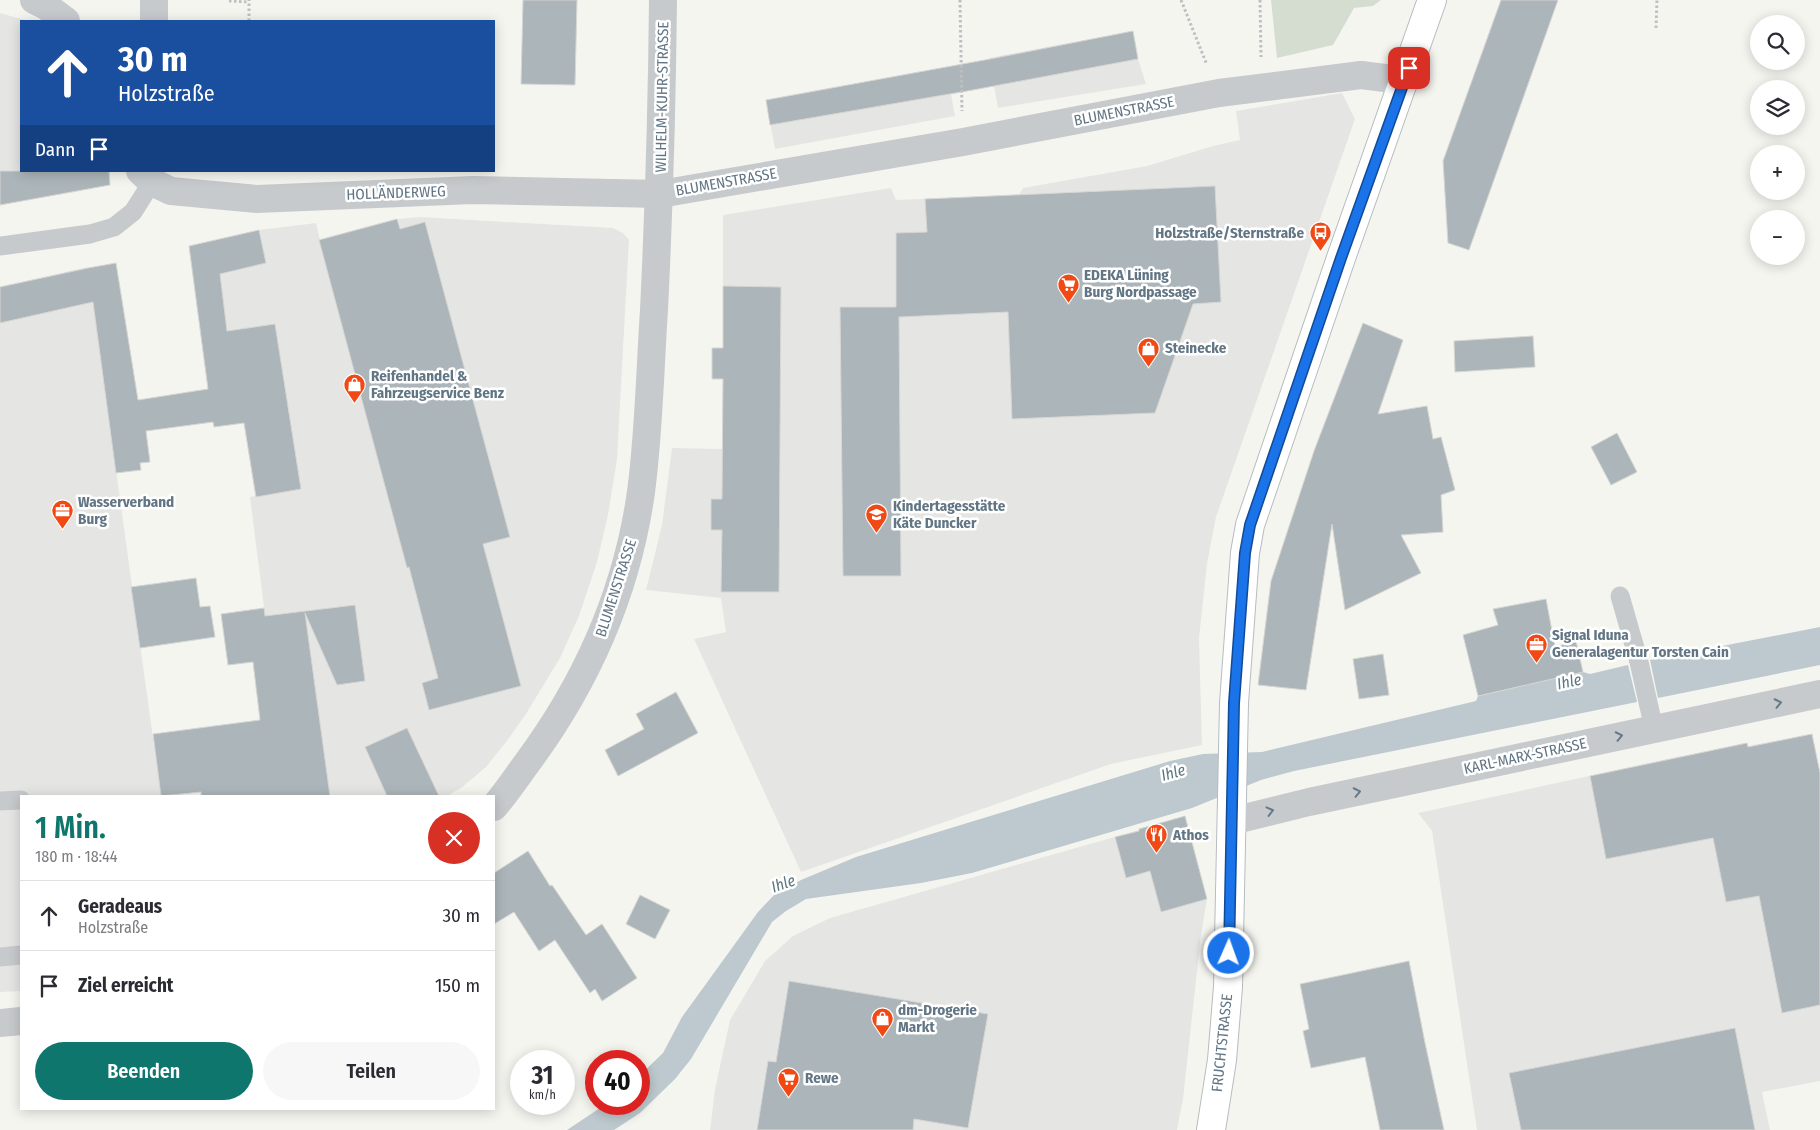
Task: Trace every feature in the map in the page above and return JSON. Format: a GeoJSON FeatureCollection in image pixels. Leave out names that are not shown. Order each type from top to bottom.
{"type":"FeatureCollection","features":[{"type":"Feature","properties":{"kind":"street"},"geometry":{"type":"LineString","coordinates":[[34,0],[46,6],[65,20]]}},
{"type":"Feature","properties":{"kind":"street"},"geometry":{"type":"LineString","coordinates":[[154,0],[154,20]]}},
{"type":"Feature","properties":{"kind":"street","name":"WILHELM-KUHR-STRASSE"},"geometry":{"type":"LineString","coordinates":[[660,194],[663,0]]}},
{"type":"Feature","properties":{"kind":"street","name":"FRUCHTSTRASSE"},"geometry":{"type":"LineString","coordinates":[[1211,1130],[1222,1060],[1228,987],[1233,742],[1244,562],[1250,525],[1432,0]]}},
{"type":"Feature","properties":{"kind":"street","name":"BLUMENSTRASSE"},"geometry":{"type":"LineString","coordinates":[[495,806],[542,742],[580,682],[609,620],[628,558],[641,492],[660,194],[963,142],[1219,93],[1361,75],[1385,78],[1403,85]]}},
{"type":"Feature","properties":{"kind":"street","name":"HOLLÄNDERWEG"},"geometry":{"type":"LineString","coordinates":[[148,175],[171,191],[257,199],[473,190],[660,194]]}},
{"type":"Feature","properties":{"kind":"street","name":"KARL-MARX-STRASSE"},"geometry":{"type":"LineString","coordinates":[[1232,814],[1319,800],[1820,694]]}},
{"type":"Feature","properties":{"kind":"street"},"geometry":{"type":"LineString","coordinates":[[0,1022],[20,1021]]}},
{"type":"Feature","properties":{"kind":"lane"},"geometry":{"type":"LineString","coordinates":[[0,246],[90,234],[114,227],[133,212],[148,175]]}},
{"type":"Feature","properties":{"kind":"lane"},"geometry":{"type":"LineString","coordinates":[[1620,596],[1639,662],[1654,729]]}},
{"type":"Feature","properties":{"kind":"lane"},"geometry":{"type":"LineString","coordinates":[[0,801],[20,800]]}},
{"type":"Feature","properties":{"kind":"lane"},"geometry":{"type":"LineString","coordinates":[[0,957],[20,955]]}},
{"type":"Feature","properties":{"kind":"path"},"geometry":{"type":"LineString","coordinates":[[960,0],[963,142]]}},
{"type":"Feature","properties":{"kind":"path"},"geometry":{"type":"LineString","coordinates":[[1181,0],[1219,93]]}},
{"type":"Feature","properties":{"kind":"path"},"geometry":{"type":"LineString","coordinates":[[1260,0],[1261,66],[1264,87]]}},
{"type":"Feature","properties":{"kind":"path"},"geometry":{"type":"LineString","coordinates":[[1656,28],[1657,0]]}},
{"type":"Feature","properties":{"kind":"path"},"geometry":{"type":"LineString","coordinates":[[229,1],[249,1],[249,20]]}},
{"type":"Feature","properties":{"kind":"shaded area"},"geometry":{"type":"Polygon","coordinates":[[[1271,0],[1381,0],[1373,6],[1354,8],[1333,45],[1277,58],[1271,0]]]}},
{"type":"Feature","properties":{"kind":"shaded area"},"geometry":{"type":"Polygon","coordinates":[[[0,13],[24,20],[20,20],[20,172],[77,172],[80,191],[0,205],[0,13]]]}},
{"type":"Feature","properties":{"kind":"shaded area"},"geometry":{"type":"Polygon","coordinates":[[[1133,31],[1138,59],[1146,84],[998,108],[989,58],[1133,31]]]}},
{"type":"Feature","properties":{"kind":"shaded area"},"geometry":{"type":"Polygon","coordinates":[[[946,67],[955,116],[775,149],[766,100],[946,67]]]}},
{"type":"Feature","properties":{"kind":"shaded area","name":"Kindertagesstätte Käte Duncker"},"geometry":{"type":"Polygon","coordinates":[[[1342,93],[1355,119],[1216,517],[1207,564],[1199,638],[1202,745],[1111,764],[801,872],[694,639],[726,632],[721,598],[646,590],[662,525],[672,448],[722,449],[723,379],[712,379],[723,348],[723,215],[891,188],[896,200],[1019,195],[1023,188],[1147,166],[1240,140],[1236,111],[1342,93]]]}},
{"type":"Feature","properties":{"kind":"shaded area"},"geometry":{"type":"Polygon","coordinates":[[[420,217],[613,228],[623,233],[629,240],[617,459],[608,515],[597,562],[579,616],[560,658],[526,714],[486,767],[461,788],[449,795],[288,795],[250,497],[255,496],[244,423],[234,386],[216,241],[259,230],[316,223],[320,240],[397,219],[420,217]]]}},
{"type":"Feature","properties":{"kind":"shaded area","name":"Wasserverband Burg"},"geometry":{"type":"Polygon","coordinates":[[[88,267],[161,795],[20,795],[20,991],[0,992],[0,287],[88,267]]]}},
{"type":"Feature","properties":{"kind":"shaded area"},"geometry":{"type":"Polygon","coordinates":[[[1812,734],[1820,773],[1820,1081],[1762,1092],[1770,1130],[1477,1130],[1432,831],[1418,813],[1677,757],[1812,734]]]}},
{"type":"Feature","properties":{"kind":"shaded area"},"geometry":{"type":"Polygon","coordinates":[[[1185,817],[1207,899],[1201,935],[1183,1099],[1177,1130],[710,1130],[715,1089],[730,1020],[765,961],[793,936],[830,918],[1185,817]]]}},
{"type":"Feature","properties":{"kind":"water"},"geometry":{"type":"Polygon","coordinates":[[[1820,627],[1820,665],[1658,698],[1650,660],[1820,627]]]}},
{"type":"Feature","properties":{"kind":"water","name":"Ihle"},"geometry":{"type":"Polygon","coordinates":[[[1628,665],[1637,702],[1294,771],[1261,780],[1192,808],[972,873],[921,883],[806,899],[772,922],[691,1059],[675,1079],[650,1103],[650,1065],[663,1053],[682,1017],[758,912],[775,894],[801,880],[856,857],[1170,761],[1203,754],[1262,752],[1476,701],[1478,696],[1583,672],[1590,674],[1628,665]]]}},
{"type":"Feature","properties":{"kind":"water"},"geometry":{"type":"Polygon","coordinates":[[[590,1115],[637,1115],[614,1130],[567,1130],[590,1115]]]}},
{"type":"Feature","properties":{"kind":"building"},"geometry":{"type":"Polygon","coordinates":[[[523,0],[577,0],[575,85],[521,84],[523,0]]]}},
{"type":"Feature","properties":{"kind":"building"},"geometry":{"type":"Polygon","coordinates":[[[1501,0],[1558,0],[1469,250],[1448,243],[1443,161],[1501,0]]]}},
{"type":"Feature","properties":{"kind":"building"},"geometry":{"type":"Polygon","coordinates":[[[1133,31],[1138,59],[770,125],[766,100],[1133,31]]]}},
{"type":"Feature","properties":{"kind":"building"},"geometry":{"type":"Polygon","coordinates":[[[0,171],[109,172],[110,185],[0,205],[0,171]]]}},
{"type":"Feature","properties":{"kind":"building","name":"EDEKA Lüning Burg Nordpassage"},"geometry":{"type":"Polygon","coordinates":[[[1215,186],[1221,302],[1193,304],[1155,413],[1012,419],[1008,312],[899,317],[901,576],[843,576],[840,307],[896,307],[896,233],[927,232],[925,199],[1215,186]]]}},
{"type":"Feature","properties":{"kind":"building"},"geometry":{"type":"Polygon","coordinates":[[[397,219],[400,229],[425,222],[510,537],[483,544],[521,686],[429,710],[422,683],[438,678],[319,240],[397,219]]]}},
{"type":"Feature","properties":{"kind":"building"},"geometry":{"type":"Polygon","coordinates":[[[259,230],[266,263],[220,274],[227,331],[275,324],[301,489],[256,497],[244,423],[214,427],[213,422],[146,431],[150,462],[140,463],[141,470],[116,473],[93,302],[0,323],[0,287],[116,263],[138,400],[208,389],[189,246],[259,230]]]}},
{"type":"Feature","properties":{"kind":"building"},"geometry":{"type":"Polygon","coordinates":[[[723,286],[781,287],[779,592],[721,592],[722,530],[711,530],[711,499],[722,499],[723,379],[712,379],[712,348],[723,348],[723,286]]]}},
{"type":"Feature","properties":{"kind":"building"},"geometry":{"type":"Polygon","coordinates":[[[1363,323],[1403,340],[1378,414],[1427,406],[1433,439],[1441,437],[1455,490],[1441,495],[1443,532],[1401,535],[1421,573],[1345,610],[1332,524],[1306,690],[1258,685],[1271,581],[1314,451],[1363,323]]]}},
{"type":"Feature","properties":{"kind":"building"},"geometry":{"type":"Polygon","coordinates":[[[1533,336],[1535,367],[1455,372],[1454,341],[1533,336]]]}},
{"type":"Feature","properties":{"kind":"building"},"geometry":{"type":"Polygon","coordinates":[[[1617,433],[1637,472],[1611,485],[1591,447],[1617,433]]]}},
{"type":"Feature","properties":{"kind":"building"},"geometry":{"type":"Polygon","coordinates":[[[196,578],[200,607],[210,606],[215,637],[140,648],[131,587],[196,578]]]}},
{"type":"Feature","properties":{"kind":"building"},"geometry":{"type":"Polygon","coordinates":[[[1546,599],[1555,647],[1576,641],[1583,672],[1478,696],[1463,635],[1498,625],[1493,609],[1546,599]]]}},
{"type":"Feature","properties":{"kind":"building"},"geometry":{"type":"Polygon","coordinates":[[[355,605],[365,681],[337,685],[305,613],[330,795],[201,795],[201,792],[161,795],[153,734],[260,720],[253,662],[228,665],[221,614],[264,608],[265,616],[355,605]]]}},
{"type":"Feature","properties":{"kind":"building"},"geometry":{"type":"Polygon","coordinates":[[[1383,654],[1389,695],[1359,699],[1353,659],[1383,654]]]}},
{"type":"Feature","properties":{"kind":"building"},"geometry":{"type":"Polygon","coordinates":[[[676,692],[698,733],[618,776],[605,750],[644,729],[636,714],[676,692]]]}},
{"type":"Feature","properties":{"kind":"building"},"geometry":{"type":"Polygon","coordinates":[[[407,728],[439,795],[387,795],[365,747],[407,728]]]}},
{"type":"Feature","properties":{"kind":"building"},"geometry":{"type":"Polygon","coordinates":[[[1812,734],[1820,773],[1820,1005],[1782,1013],[1759,896],[1726,902],[1713,838],[1606,859],[1590,776],[1747,743],[1748,747],[1812,734]]]}},
{"type":"Feature","properties":{"kind":"building","name":"Athos"},"geometry":{"type":"Polygon","coordinates":[[[1185,816],[1207,899],[1161,912],[1150,871],[1126,878],[1115,837],[1185,816]]]}},
{"type":"Feature","properties":{"kind":"building"},"geometry":{"type":"Polygon","coordinates":[[[528,851],[550,886],[552,885],[586,935],[602,924],[637,978],[602,1001],[595,989],[590,993],[555,940],[539,951],[514,912],[495,923],[495,872],[528,851]]]}},
{"type":"Feature","properties":{"kind":"building"},"geometry":{"type":"Polygon","coordinates":[[[640,895],[670,910],[655,939],[626,924],[640,895]]]}},
{"type":"Feature","properties":{"kind":"building"},"geometry":{"type":"Polygon","coordinates":[[[1409,961],[1444,1130],[1380,1130],[1365,1057],[1311,1068],[1303,1031],[1309,1029],[1300,984],[1409,961]]]}},
{"type":"Feature","properties":{"kind":"building","name":"dm-Drogerie Markt"},"geometry":{"type":"Polygon","coordinates":[[[789,981],[988,1014],[968,1128],[914,1119],[913,1130],[757,1130],[768,1061],[776,1062],[789,981]]]}},
{"type":"Feature","properties":{"kind":"building"},"geometry":{"type":"Polygon","coordinates":[[[1735,1028],[1755,1130],[1521,1130],[1509,1073],[1735,1028]]]}},
{"type":"Feature","properties":{"kind":"place","name":"Holzstraße/Sternstraße"},"geometry":{"type":"Point","coordinates":[1320,252]}},
{"type":"Feature","properties":{"kind":"place","name":"EDEKA Lüning Burg Nordpassage"},"geometry":{"type":"Point","coordinates":[1068,303]}},
{"type":"Feature","properties":{"kind":"place","name":"Steinecke"},"geometry":{"type":"Point","coordinates":[1149,367]}},
{"type":"Feature","properties":{"kind":"place","name":"Reifenhandel & Fahrzeugservice Benz"},"geometry":{"type":"Point","coordinates":[355,404]}},
{"type":"Feature","properties":{"kind":"place","name":"Wasserverband Burg"},"geometry":{"type":"Point","coordinates":[62,530]}},
{"type":"Feature","properties":{"kind":"place","name":"Kindertagesstätte Käte Duncker"},"geometry":{"type":"Point","coordinates":[877,534]}},
{"type":"Feature","properties":{"kind":"place","name":"Signal Iduna Generalagentur Torsten Cain"},"geometry":{"type":"Point","coordinates":[1536,663]}},
{"type":"Feature","properties":{"kind":"place","name":"Athos"},"geometry":{"type":"Point","coordinates":[1157,854]}},
{"type":"Feature","properties":{"kind":"place","name":"dm-Drogerie Markt"},"geometry":{"type":"Point","coordinates":[882,1038]}},
{"type":"Feature","properties":{"kind":"place","name":"Rewe"},"geometry":{"type":"Point","coordinates":[789,1097]}},
{"type":"Feature","properties":{"kind":"route"},"geometry":{"type":"LineString","coordinates":[[1229,953],[1234,703],[1245,553],[1250,525],[1341,258],[1409,68]]}}]}
